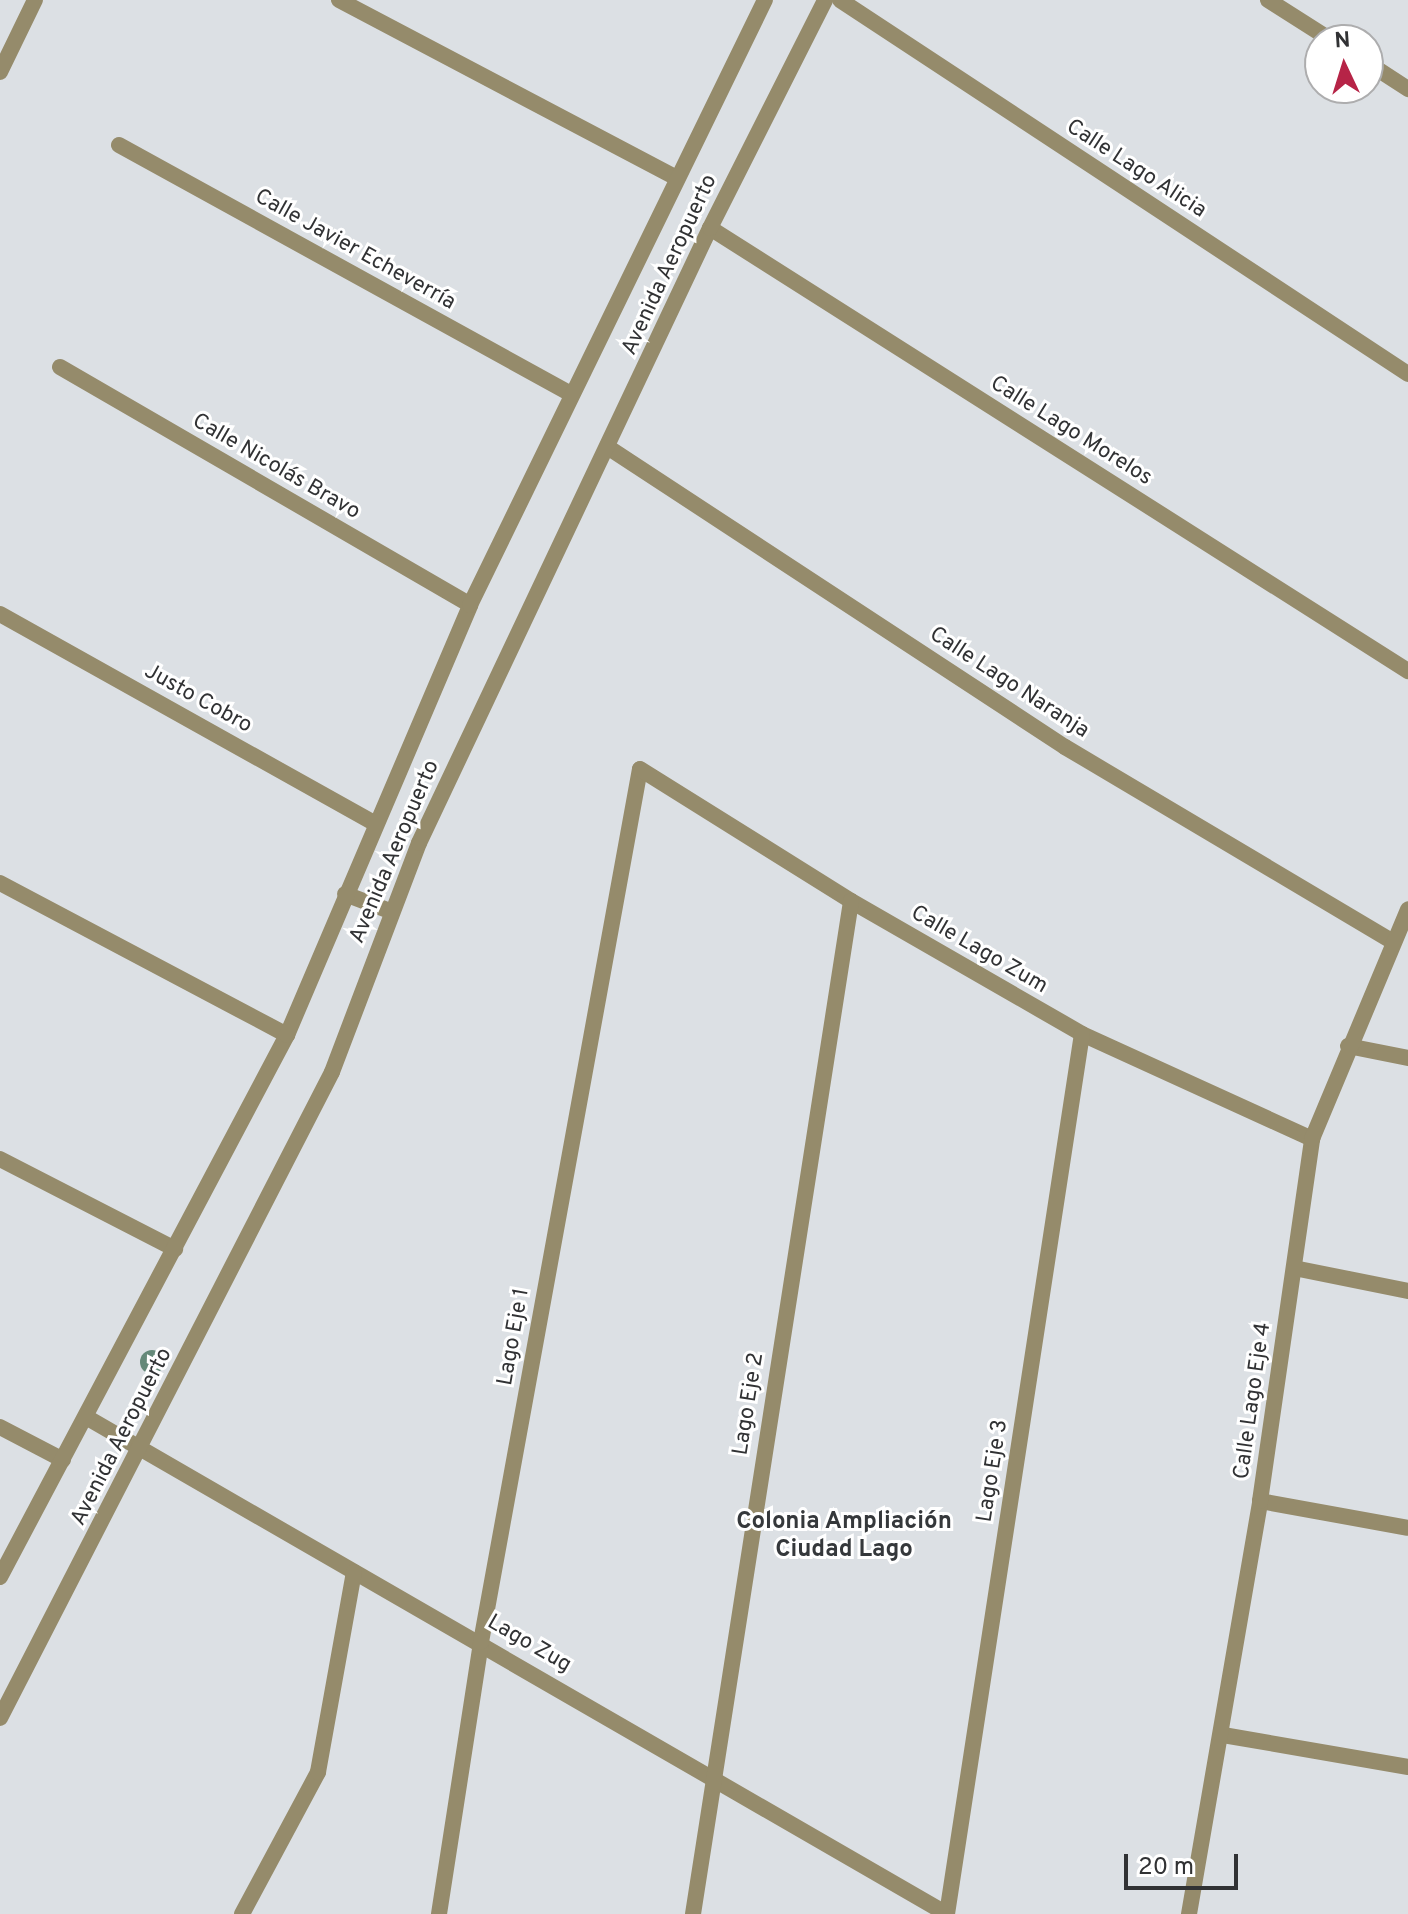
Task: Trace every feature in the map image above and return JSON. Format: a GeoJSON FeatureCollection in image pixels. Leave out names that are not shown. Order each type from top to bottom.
{"type":"FeatureCollection","features":[{"type":"Feature","properties":{"kind":"street"},"geometry":{"type":"LineString","coordinates":[[0,72],[35,0]]}},
{"type":"Feature","properties":{"kind":"street"},"geometry":{"type":"LineString","coordinates":[[339,0],[677,178]]}},
{"type":"Feature","properties":{"kind":"street","name":"Avenida Aeropuerto"},"geometry":{"type":"LineString","coordinates":[[0,1577],[287,1035],[374,823],[470,605],[765,0]]}},
{"type":"Feature","properties":{"kind":"street","name":"Avenida Aeropuerto"},"geometry":{"type":"LineString","coordinates":[[0,1718],[143,1447],[332,1072],[390,911],[710,228],[825,0]]}},
{"type":"Feature","properties":{"kind":"street","name":"Calle Lago Alicia"},"geometry":{"type":"LineString","coordinates":[[840,0],[1408,374]]}},
{"type":"Feature","properties":{"kind":"street"},"geometry":{"type":"LineString","coordinates":[[1268,0],[1306,24]]}},
{"type":"Feature","properties":{"kind":"street"},"geometry":{"type":"LineString","coordinates":[[1384,73],[1408,89]]}},
{"type":"Feature","properties":{"kind":"street","name":"Calle Javier Echeverría"},"geometry":{"type":"LineString","coordinates":[[119,145],[571,394]]}},
{"type":"Feature","properties":{"kind":"street","name":"Calle Lago Morelos"},"geometry":{"type":"LineString","coordinates":[[710,228],[1408,671]]}},
{"type":"Feature","properties":{"kind":"street","name":"Calle Nicolás Bravo"},"geometry":{"type":"LineString","coordinates":[[60,367],[470,605]]}},
{"type":"Feature","properties":{"kind":"street","name":"Calle Lago Naranja"},"geometry":{"type":"LineString","coordinates":[[609,448],[1065,747],[1394,942]]}},
{"type":"Feature","properties":{"kind":"street","name":"Justo Cobro"},"geometry":{"type":"LineString","coordinates":[[0,614],[374,823]]}},
{"type":"Feature","properties":{"kind":"street","name":"Calle Lago Zum"},"geometry":{"type":"LineString","coordinates":[[640,769],[851,901],[1082,1034],[1312,1139]]}},
{"type":"Feature","properties":{"kind":"street","name":"Lago Eje 1"},"geometry":{"type":"LineString","coordinates":[[439,1914],[481,1642],[640,769]]}},
{"type":"Feature","properties":{"kind":"street"},"geometry":{"type":"LineString","coordinates":[[0,883],[287,1035]]}},
{"type":"Feature","properties":{"kind":"street"},"geometry":{"type":"LineString","coordinates":[[345,894],[390,911]]}},
{"type":"Feature","properties":{"kind":"street","name":"Lago Eje 2"},"geometry":{"type":"LineString","coordinates":[[693,1914],[851,901]]}},
{"type":"Feature","properties":{"kind":"street","name":"Calle Lago Eje 4"},"geometry":{"type":"LineString","coordinates":[[1189,1914],[1223,1735],[1312,1139],[1348,1046],[1408,909]]}},
{"type":"Feature","properties":{"kind":"street","name":"Lago Eje 3"},"geometry":{"type":"LineString","coordinates":[[947,1914],[1082,1034]]}},
{"type":"Feature","properties":{"kind":"street"},"geometry":{"type":"LineString","coordinates":[[1348,1046],[1408,1058]]}},
{"type":"Feature","properties":{"kind":"street"},"geometry":{"type":"LineString","coordinates":[[0,1159],[175,1249]]}},
{"type":"Feature","properties":{"kind":"street"},"geometry":{"type":"LineString","coordinates":[[1294,1268],[1408,1291]]}},
{"type":"Feature","properties":{"kind":"street","name":"Lago Zug"},"geometry":{"type":"LineString","coordinates":[[86,1417],[713,1775],[947,1914]]}},
{"type":"Feature","properties":{"kind":"street"},"geometry":{"type":"LineString","coordinates":[[0,1427],[63,1460]]}},
{"type":"Feature","properties":{"kind":"street"},"geometry":{"type":"LineString","coordinates":[[1260,1501],[1408,1528]]}},
{"type":"Feature","properties":{"kind":"street"},"geometry":{"type":"LineString","coordinates":[[242,1914],[318,1772],[354,1572]]}},
{"type":"Feature","properties":{"kind":"street"},"geometry":{"type":"LineString","coordinates":[[1223,1735],[1408,1767]]}},
{"type":"Feature","properties":{"kind":"district","name":"Colonia Ampliación Ciudad Lago"},"geometry":{"type":"Point","coordinates":[844,1537]}}]}
